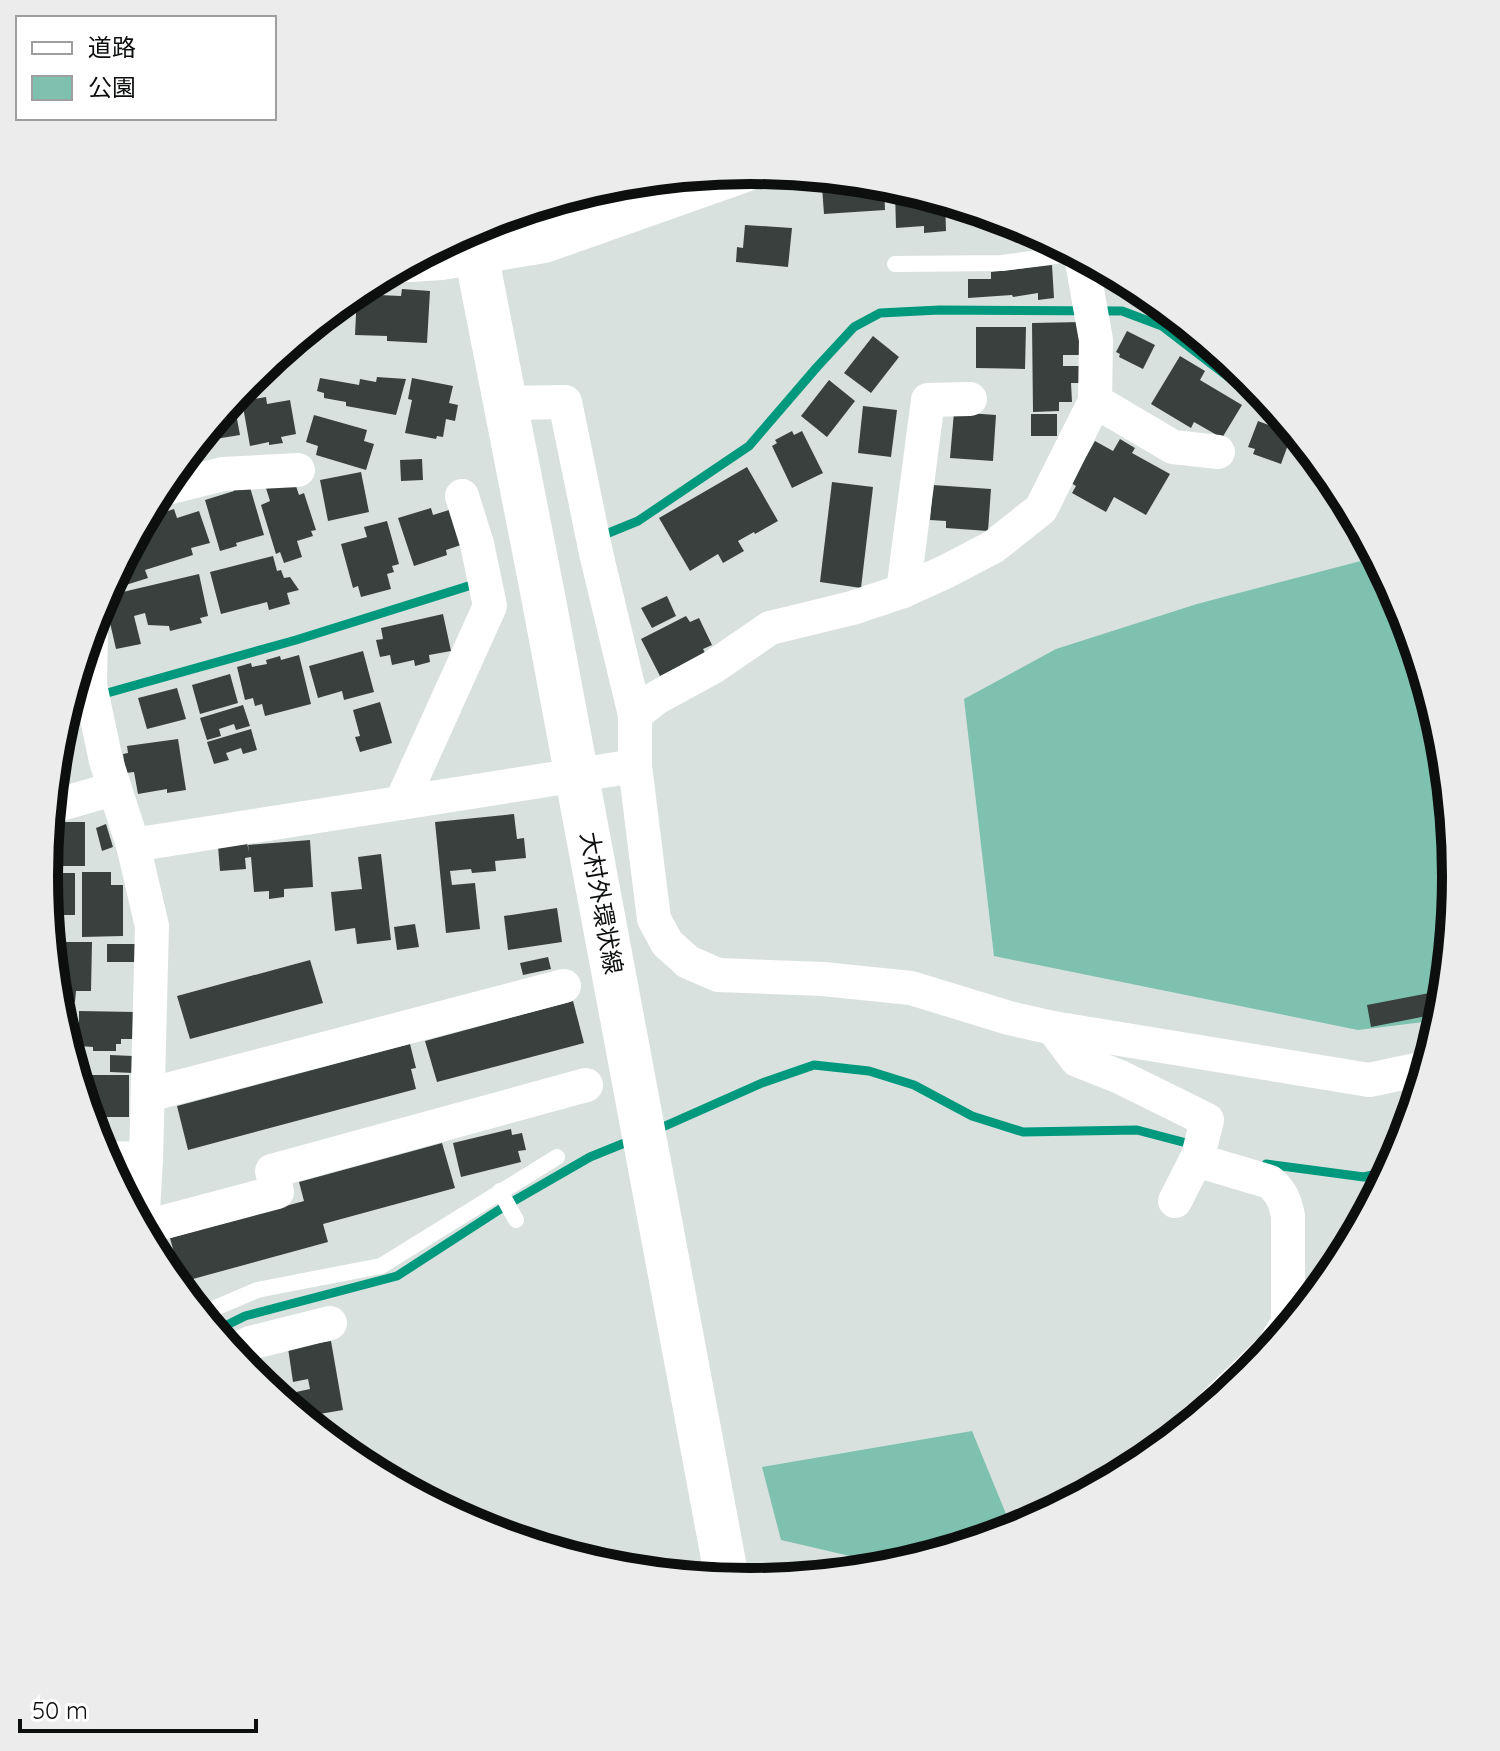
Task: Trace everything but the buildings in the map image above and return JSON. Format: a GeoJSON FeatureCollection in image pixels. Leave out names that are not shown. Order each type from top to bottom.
{"type":"FeatureCollection","features":[{"type":"Feature","properties":{"kind":"main road","name":"大村外環状線"},"geometry":{"type":"LineString","coordinates":[[474,241],[725,1567]]}},
{"type":"Feature","properties":{"kind":"street"},"geometry":{"type":"LineString","coordinates":[[438,258],[544,242],[706,185]]}},
{"type":"Feature","properties":{"kind":"street"},"geometry":{"type":"LineString","coordinates":[[635,715],[656,698],[713,667],[770,628],[852,608],[903,591],[993,547],[1041,509],[1095,401],[1096,340],[1082,269]]}},
{"type":"Feature","properties":{"kind":"street"},"geometry":{"type":"LineString","coordinates":[[903,591],[928,400],[970,399]]}},
{"type":"Feature","properties":{"kind":"street"},"geometry":{"type":"LineString","coordinates":[[1095,401],[1173,447],[1218,452]]}},
{"type":"Feature","properties":{"kind":"street"},"geometry":{"type":"LineString","coordinates":[[505,403],[565,402],[596,553],[635,715],[635,766],[654,919],[667,943],[688,962],[718,975],[823,979],[911,988],[1053,1028],[1369,1080],[1413,1071]]}},
{"type":"Feature","properties":{"kind":"street"},"geometry":{"type":"LineString","coordinates":[[179,485],[223,474],[298,470]]}},
{"type":"Feature","properties":{"kind":"street"},"geometry":{"type":"LineString","coordinates":[[401,803],[490,606],[477,544],[462,496]]}},
{"type":"Feature","properties":{"kind":"street"},"geometry":{"type":"LineString","coordinates":[[90,669],[90,685],[110,775],[133,845],[152,926],[143,1207]]}},
{"type":"Feature","properties":{"kind":"street"},"geometry":{"type":"LineString","coordinates":[[133,845],[635,766]]}},
{"type":"Feature","properties":{"kind":"street"},"geometry":{"type":"LineString","coordinates":[[62,801],[110,775]]}},
{"type":"Feature","properties":{"kind":"street"},"geometry":{"type":"LineString","coordinates":[[148,1095],[564,986]]}},
{"type":"Feature","properties":{"kind":"street"},"geometry":{"type":"LineString","coordinates":[[1053,1028],[1077,1060],[1120,1077],[1207,1120],[1200,1148],[1175,1201]]}},
{"type":"Feature","properties":{"kind":"street"},"geometry":{"type":"LineString","coordinates":[[153,1225],[277,1192],[272,1171],[586,1085]]}},
{"type":"Feature","properties":{"kind":"street"},"geometry":{"type":"LineString","coordinates":[[1200,1148],[1270,1182],[1285,1201],[1288,1216],[1288,1310]]}},
{"type":"Feature","properties":{"kind":"street"},"geometry":{"type":"LineString","coordinates":[[119,1158],[146,1159]]}},
{"type":"Feature","properties":{"kind":"street"},"geometry":{"type":"LineString","coordinates":[[243,1346],[330,1323]]}},
{"type":"Feature","properties":{"kind":"lane"},"geometry":{"type":"LineString","coordinates":[[895,264],[1073,264]]}},
{"type":"Feature","properties":{"kind":"lane"},"geometry":{"type":"LineString","coordinates":[[211,1310],[257,1290],[381,1266],[557,1157]]}},
{"type":"Feature","properties":{"kind":"lane"},"geometry":{"type":"LineString","coordinates":[[500,1192],[516,1220]]}},
{"type":"Feature","properties":{"kind":"green space"},"geometry":{"type":"Polygon","coordinates":[[[1366,560],[1371,569],[1405,653],[1418,696],[1436,785],[1441,830],[1441,921],[1426,1022],[1358,1030],[994,956],[964,699],[1056,649],[1197,604],[1366,560]]]}},
{"type":"Feature","properties":{"kind":"green space"},"geometry":{"type":"Polygon","coordinates":[[[972,1431],[1008,1518],[929,1544],[860,1558],[781,1540],[762,1467],[972,1431]]]}},
{"type":"Feature","properties":{"kind":"waterway"},"geometry":{"type":"LineString","coordinates":[[606,534],[638,521],[749,446],[854,327],[880,313],[939,310],[1122,311],[1162,326],[1234,382]]}},
{"type":"Feature","properties":{"kind":"waterway"},"geometry":{"type":"LineString","coordinates":[[81,700],[296,640],[478,583]]}},
{"type":"Feature","properties":{"kind":"waterway"},"geometry":{"type":"LineString","coordinates":[[656,1130],[762,1083],[814,1065],[869,1071],[914,1085],[972,1116],[1023,1132],[1137,1130],[1194,1145]]}},
{"type":"Feature","properties":{"kind":"waterway"},"geometry":{"type":"LineString","coordinates":[[225,1326],[245,1316],[397,1276],[505,1206],[590,1157],[632,1140]]}},
{"type":"Feature","properties":{"kind":"waterway"},"geometry":{"type":"LineString","coordinates":[[1266,1164],[1364,1177],[1374,1175]]}}]}
